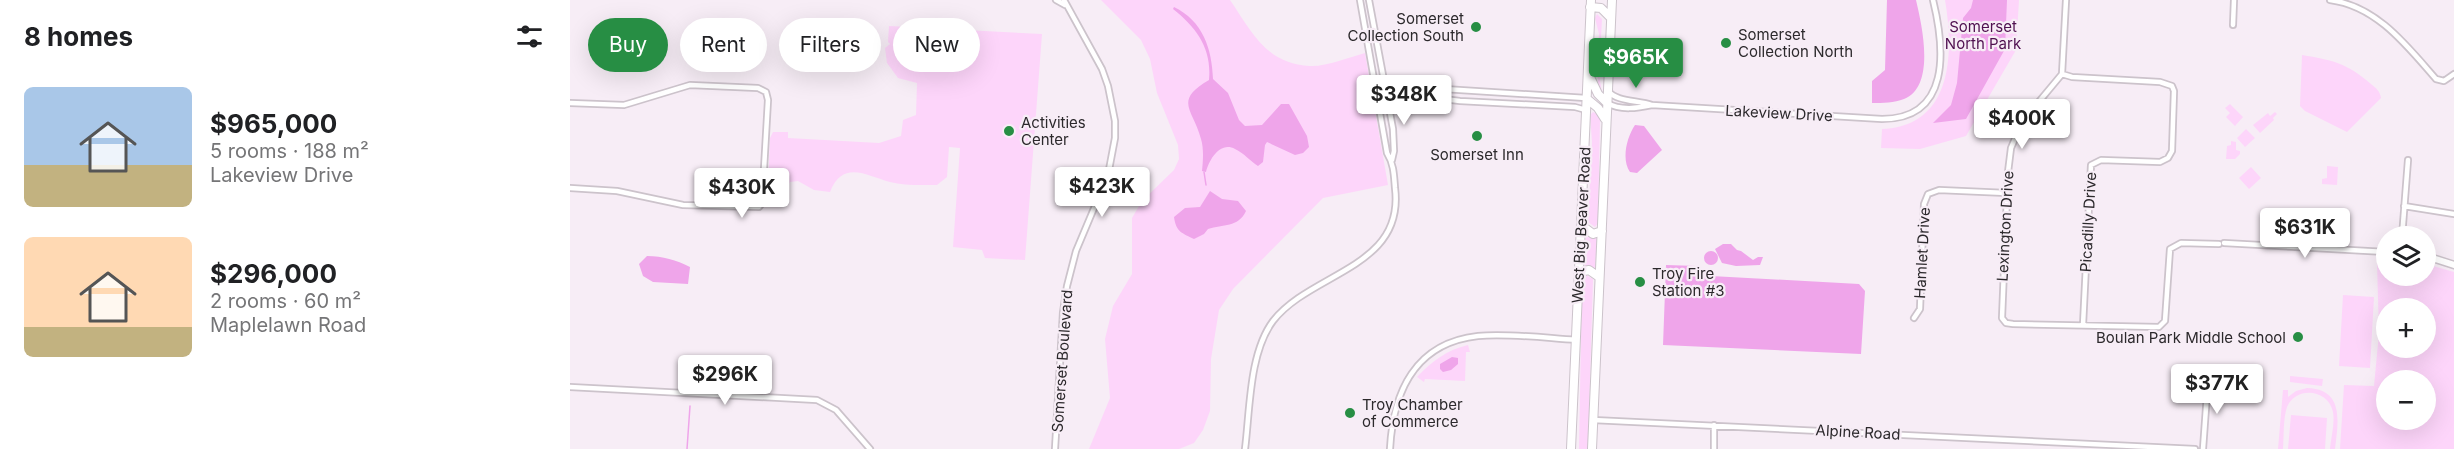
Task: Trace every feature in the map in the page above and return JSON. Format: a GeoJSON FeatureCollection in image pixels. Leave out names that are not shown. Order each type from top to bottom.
{"type":"FeatureCollection","features":[{"type":"Feature","properties":{"kind":"main road","name":"West Big Beaver Road"},"geometry":{"type":"LineString","coordinates":[[1592,449],[1612,0]]}},
{"type":"Feature","properties":{"kind":"main road","name":"West Big Beaver Road"},"geometry":{"type":"LineString","coordinates":[[1571,449],[1591,3]]}},
{"type":"Feature","properties":{"kind":"main road"},"geometry":{"type":"LineString","coordinates":[[1591,3],[1601,8],[1611,18]]}},
{"type":"Feature","properties":{"kind":"main road"},"geometry":{"type":"LineString","coordinates":[[1588,73],[1598,94],[1607,103]]}},
{"type":"Feature","properties":{"kind":"main road"},"geometry":{"type":"LineString","coordinates":[[1586,98],[1598,108],[1606,124]]}},
{"type":"Feature","properties":{"kind":"main road"},"geometry":{"type":"LineString","coordinates":[[1581,225],[1593,234],[1602,231]]}},
{"type":"Feature","properties":{"kind":"main road"},"geometry":{"type":"LineString","coordinates":[[1579,272],[1589,270],[1599,277]]}},
{"type":"Feature","properties":{"kind":"street","name":"Somerset Boulevard"},"geometry":{"type":"LineString","coordinates":[[1055,449],[1063,312],[1069,277],[1076,251],[1108,175],[1115,138],[1115,121],[1102,69],[1065,2],[1056,0]]}},
{"type":"Feature","properties":{"kind":"street"},"geometry":{"type":"LineString","coordinates":[[1360,0],[1387,153],[1392,160]]}},
{"type":"Feature","properties":{"kind":"street"},"geometry":{"type":"LineString","coordinates":[[1245,449],[1257,360],[1264,335],[1283,310],[1300,297],[1364,259],[1381,243],[1392,222],[1396,194],[1392,160],[1393,129],[1369,0]]}},
{"type":"Feature","properties":{"kind":"street","name":"Lakeview Drive"},"geometry":{"type":"LineString","coordinates":[[1607,103],[1617,107],[1638,108],[1652,105],[1882,119],[1905,117],[1926,103],[1935,90],[1939,76],[1939,37],[1933,0]]}},
{"type":"Feature","properties":{"kind":"street"},"geometry":{"type":"LineString","coordinates":[[2062,74],[2066,0]]}},
{"type":"Feature","properties":{"kind":"street"},"geometry":{"type":"LineString","coordinates":[[2233,25],[2234,0]]}},
{"type":"Feature","properties":{"kind":"street"},"geometry":{"type":"LineString","coordinates":[[2330,0],[2353,5],[2373,15],[2436,79],[2440,81],[2454,74]]}},
{"type":"Feature","properties":{"kind":"street","name":"Picadilly Drive"},"geometry":{"type":"LineString","coordinates":[[2062,74],[2072,77],[2160,82],[2172,86],[2174,95],[2172,151],[2168,158],[2160,162],[2101,160],[2091,165],[2083,325]]}},
{"type":"Feature","properties":{"kind":"street","name":"Lexington Drive"},"geometry":{"type":"LineString","coordinates":[[2062,74],[2028,114],[2015,135],[2008,159],[2002,318],[2006,323],[2083,325]]}},
{"type":"Feature","properties":{"kind":"street"},"geometry":{"type":"LineString","coordinates":[[570,103],[624,105],[690,85],[759,88],[766,92],[768,100],[762,203],[759,207],[683,205],[617,191],[570,188]]}},
{"type":"Feature","properties":{"kind":"street"},"geometry":{"type":"LineString","coordinates":[[1377,96],[1386,90],[1419,87],[1586,98]]}},
{"type":"Feature","properties":{"kind":"street","name":"Lakeview Drive"},"geometry":{"type":"LineString","coordinates":[[1608,91],[1617,99],[1638,100],[1652,105]]}},
{"type":"Feature","properties":{"kind":"street"},"geometry":{"type":"LineString","coordinates":[[1377,96],[1388,99],[1419,96],[1460,101],[1575,107],[1586,110]]}},
{"type":"Feature","properties":{"kind":"street"},"geometry":{"type":"LineString","coordinates":[[2403,226],[2408,160]]}},
{"type":"Feature","properties":{"kind":"street","name":"Hamlet Drive"},"geometry":{"type":"LineString","coordinates":[[1914,318],[1920,309],[1926,196],[1931,191],[1939,190],[2007,193]]}},
{"type":"Feature","properties":{"kind":"street"},"geometry":{"type":"LineString","coordinates":[[2404,206],[2454,214]]}},
{"type":"Feature","properties":{"kind":"street"},"geometry":{"type":"LineString","coordinates":[[2083,325],[2149,328],[2162,326],[2166,318],[2170,249],[2181,243],[2376,252]]}},
{"type":"Feature","properties":{"kind":"street"},"geometry":{"type":"LineString","coordinates":[[2436,259],[2454,265]]}},
{"type":"Feature","properties":{"kind":"street"},"geometry":{"type":"LineString","coordinates":[[1390,449],[1394,413],[1402,389],[1416,368],[1438,350],[1456,341],[1480,336],[1576,340]]}},
{"type":"Feature","properties":{"kind":"street"},"geometry":{"type":"LineString","coordinates":[[2203,449],[2208,380]]}},
{"type":"Feature","properties":{"kind":"street"},"geometry":{"type":"LineString","coordinates":[[570,387],[817,400],[836,410],[870,449]]}},
{"type":"Feature","properties":{"kind":"street","name":"Alpine Road"},"geometry":{"type":"LineString","coordinates":[[1593,420],[2087,446],[2195,449]]}},
{"type":"Feature","properties":{"kind":"street"},"geometry":{"type":"LineString","coordinates":[[1714,425],[1714,449]]}},
{"type":"Feature","properties":{"kind":"green space"},"geometry":{"type":"Polygon","coordinates":[[[1101,0],[1230,0],[1253,34],[1271,53],[1282,59],[1295,64],[1316,66],[1365,53],[1388,185],[1323,198],[1233,289],[1219,310],[1211,359],[1210,411],[1203,430],[1194,443],[1179,449],[1089,449],[1110,398],[1105,339],[1113,306],[1132,274],[1132,218],[1142,201],[1174,170],[1179,159],[1178,145],[1157,93],[1150,59],[1141,40],[1101,0]]]}},
{"type":"Feature","properties":{"kind":"green space","name":"Somerset North Park"},"geometry":{"type":"Polygon","coordinates":[[[1945,0],[2019,0],[2016,50],[1966,136],[1920,149],[1881,148],[1882,129],[1905,125],[1923,115],[1936,101],[1944,83],[1949,42],[1945,0]]]}},
{"type":"Feature","properties":{"kind":"green space"},"geometry":{"type":"Polygon","coordinates":[[[1597,14],[1602,19],[1599,75],[1602,93],[1598,83],[1599,34],[1595,18],[1597,14]]]}},
{"type":"Feature","properties":{"kind":"green space"},"geometry":{"type":"Polygon","coordinates":[[[889,26],[893,26],[893,71],[887,63],[885,48],[890,44],[888,42],[889,26]]]}},
{"type":"Feature","properties":{"kind":"green space"},"geometry":{"type":"Polygon","coordinates":[[[980,31],[1042,34],[1025,260],[985,258],[982,250],[953,247],[960,148],[949,147],[947,177],[937,185],[895,183],[856,172],[842,176],[835,182],[830,192],[814,190],[798,181],[790,182],[783,196],[776,195],[768,189],[770,138],[773,132],[788,132],[788,138],[879,143],[901,136],[903,120],[916,115],[917,83],[898,78],[894,72],[980,72],[980,31]]]}},
{"type":"Feature","properties":{"kind":"green space"},"geometry":{"type":"Polygon","coordinates":[[[2302,55],[2347,67],[2375,87],[2381,98],[2347,132],[2305,111],[2300,106],[2302,55]]]}},
{"type":"Feature","properties":{"kind":"green space"},"geometry":{"type":"Polygon","coordinates":[[[2230,104],[2243,117],[2235,126],[2226,117],[2230,113],[2225,108],[2230,104]]]}},
{"type":"Feature","properties":{"kind":"green space"},"geometry":{"type":"Polygon","coordinates":[[[1593,112],[1599,115],[1600,120],[1598,223],[1595,227],[1588,222],[1592,142],[1590,115],[1593,112]]]}},
{"type":"Feature","properties":{"kind":"green space"},"geometry":{"type":"Polygon","coordinates":[[[2275,112],[2277,114],[2274,120],[2260,133],[2253,125],[2268,113],[2270,116],[2275,112]]]}},
{"type":"Feature","properties":{"kind":"green space"},"geometry":{"type":"Polygon","coordinates":[[[2246,129],[2255,138],[2245,147],[2237,138],[2246,129]]]}},
{"type":"Feature","properties":{"kind":"green space"},"geometry":{"type":"Polygon","coordinates":[[[2231,141],[2236,142],[2236,150],[2240,151],[2240,154],[2235,159],[2226,159],[2227,146],[2231,145],[2231,141]]]}},
{"type":"Feature","properties":{"kind":"green space"},"geometry":{"type":"Polygon","coordinates":[[[2327,166],[2338,167],[2337,185],[2322,184],[2322,179],[2327,178],[2327,166]]]}},
{"type":"Feature","properties":{"kind":"green space"},"geometry":{"type":"Polygon","coordinates":[[[2251,167],[2261,178],[2249,189],[2239,178],[2251,167]]]}},
{"type":"Feature","properties":{"kind":"green space"},"geometry":{"type":"Polygon","coordinates":[[[1586,234],[1597,237],[1595,268],[1583,265],[1586,234]]]}},
{"type":"Feature","properties":{"kind":"green space"},"geometry":{"type":"Polygon","coordinates":[[[2436,267],[2454,272],[2454,449],[2340,449],[2344,385],[2374,386],[2377,358],[2436,358],[2436,298],[2378,298],[2378,286],[2436,286],[2436,267]]]}},
{"type":"Feature","properties":{"kind":"green space"},"geometry":{"type":"Polygon","coordinates":[[[1586,275],[1593,279],[1588,449],[1579,449],[1582,279],[1586,275]]]}},
{"type":"Feature","properties":{"kind":"green space"},"geometry":{"type":"Polygon","coordinates":[[[2343,295],[2374,297],[2370,368],[2339,366],[2343,295]]]}},
{"type":"Feature","properties":{"kind":"green space"},"geometry":{"type":"Polygon","coordinates":[[[1468,345],[1470,352],[1466,352],[1465,381],[1425,379],[1424,382],[1417,377],[1440,357],[1468,345]]]}},
{"type":"Feature","properties":{"kind":"green space"},"geometry":{"type":"Polygon","coordinates":[[[2290,376],[2323,379],[2322,386],[2290,382],[2290,376]]]}},
{"type":"Feature","properties":{"kind":"green space"},"geometry":{"type":"Polygon","coordinates":[[[2307,388],[2328,394],[2333,401],[2337,419],[2335,449],[2330,449],[2334,421],[2330,404],[2319,395],[2304,393],[2291,400],[2287,407],[2283,449],[2278,449],[2283,390],[2288,390],[2288,397],[2296,391],[2307,388]]]}},
{"type":"Feature","properties":{"kind":"green space"},"geometry":{"type":"Polygon","coordinates":[[[2291,415],[2327,418],[2325,449],[2288,449],[2291,415]]]}},
{"type":"Feature","properties":{"kind":"shaded area","name":"Somerset North Park"},"geometry":{"type":"Polygon","coordinates":[[[1887,0],[1916,0],[1923,39],[1923,69],[1920,82],[1914,92],[1904,99],[1872,103],[1872,81],[1885,70],[1887,0]]]}},
{"type":"Feature","properties":{"kind":"shaded area"},"geometry":{"type":"Polygon","coordinates":[[[1973,0],[2007,0],[2005,49],[1966,119],[1933,123],[1951,105],[1957,83],[1963,18],[1971,8],[1973,0]]]}},
{"type":"Feature","properties":{"kind":"shaded area"},"geometry":{"type":"Polygon","coordinates":[[[1174,7],[1184,13],[1199,28],[1211,57],[1213,79],[1228,93],[1239,120],[1245,126],[1262,125],[1281,104],[1289,104],[1307,136],[1309,147],[1303,153],[1295,155],[1267,142],[1263,162],[1258,166],[1230,147],[1216,153],[1206,172],[1202,171],[1202,143],[1188,106],[1191,94],[1209,80],[1208,58],[1196,32],[1173,9],[1174,7]]]}},
{"type":"Feature","properties":{"kind":"shaded area"},"geometry":{"type":"Polygon","coordinates":[[[1635,125],[1644,126],[1662,150],[1637,173],[1630,172],[1626,161],[1628,142],[1635,125]]]}},
{"type":"Feature","properties":{"kind":"shaded area"},"geometry":{"type":"Polygon","coordinates":[[[1210,191],[1222,199],[1238,201],[1246,211],[1234,223],[1208,229],[1194,239],[1178,229],[1174,217],[1185,208],[1200,207],[1210,191]]]}},
{"type":"Feature","properties":{"kind":"shaded area"},"geometry":{"type":"Polygon","coordinates":[[[1723,244],[1731,244],[1753,260],[1763,257],[1760,265],[1736,266],[1722,263],[1715,249],[1723,244]]]}},
{"type":"Feature","properties":{"kind":"shaded area"},"geometry":{"type":"Polygon","coordinates":[[[1708,251],[1714,251],[1718,258],[1714,265],[1708,265],[1704,261],[1704,255],[1708,251]]]}},
{"type":"Feature","properties":{"kind":"shaded area"},"geometry":{"type":"Polygon","coordinates":[[[647,256],[669,259],[690,267],[688,284],[653,282],[643,276],[639,264],[647,256]]]}},
{"type":"Feature","properties":{"kind":"shaded area"},"geometry":{"type":"Polygon","coordinates":[[[1666,265],[1697,266],[1703,273],[1711,276],[1859,284],[1865,291],[1861,354],[1663,345],[1666,265]]]}},
{"type":"Feature","properties":{"kind":"shaded area"},"geometry":{"type":"Polygon","coordinates":[[[1452,357],[1458,358],[1458,364],[1451,370],[1443,372],[1440,364],[1452,357]]]}},
{"type":"Feature","properties":{"kind":"waterway"},"geometry":{"type":"LineString","coordinates":[[1204,172],[1206,185]]}},
{"type":"Feature","properties":{"kind":"waterway"},"geometry":{"type":"LineString","coordinates":[[687,449],[690,406]]}},
{"type":"Feature","properties":{"kind":"place","name":"Somerset Collection South"},"geometry":{"type":"Point","coordinates":[1476,27]}},
{"type":"Feature","properties":{"kind":"place","name":"Somerset Collection North"},"geometry":{"type":"Point","coordinates":[1726,43]}},
{"type":"Feature","properties":{"kind":"place","name":"Activities Center"},"geometry":{"type":"Point","coordinates":[1009,131]}},
{"type":"Feature","properties":{"kind":"place","name":"Somerset Inn"},"geometry":{"type":"Point","coordinates":[1477,136]}},
{"type":"Feature","properties":{"kind":"place","name":"Troy Fire Station #3"},"geometry":{"type":"Point","coordinates":[1640,282]}},
{"type":"Feature","properties":{"kind":"place","name":"Boulan Park Middle School"},"geometry":{"type":"Point","coordinates":[2298,337]}},
{"type":"Feature","properties":{"kind":"place","name":"Troy Chamber of Commerce"},"geometry":{"type":"Point","coordinates":[1350,413]}}]}
